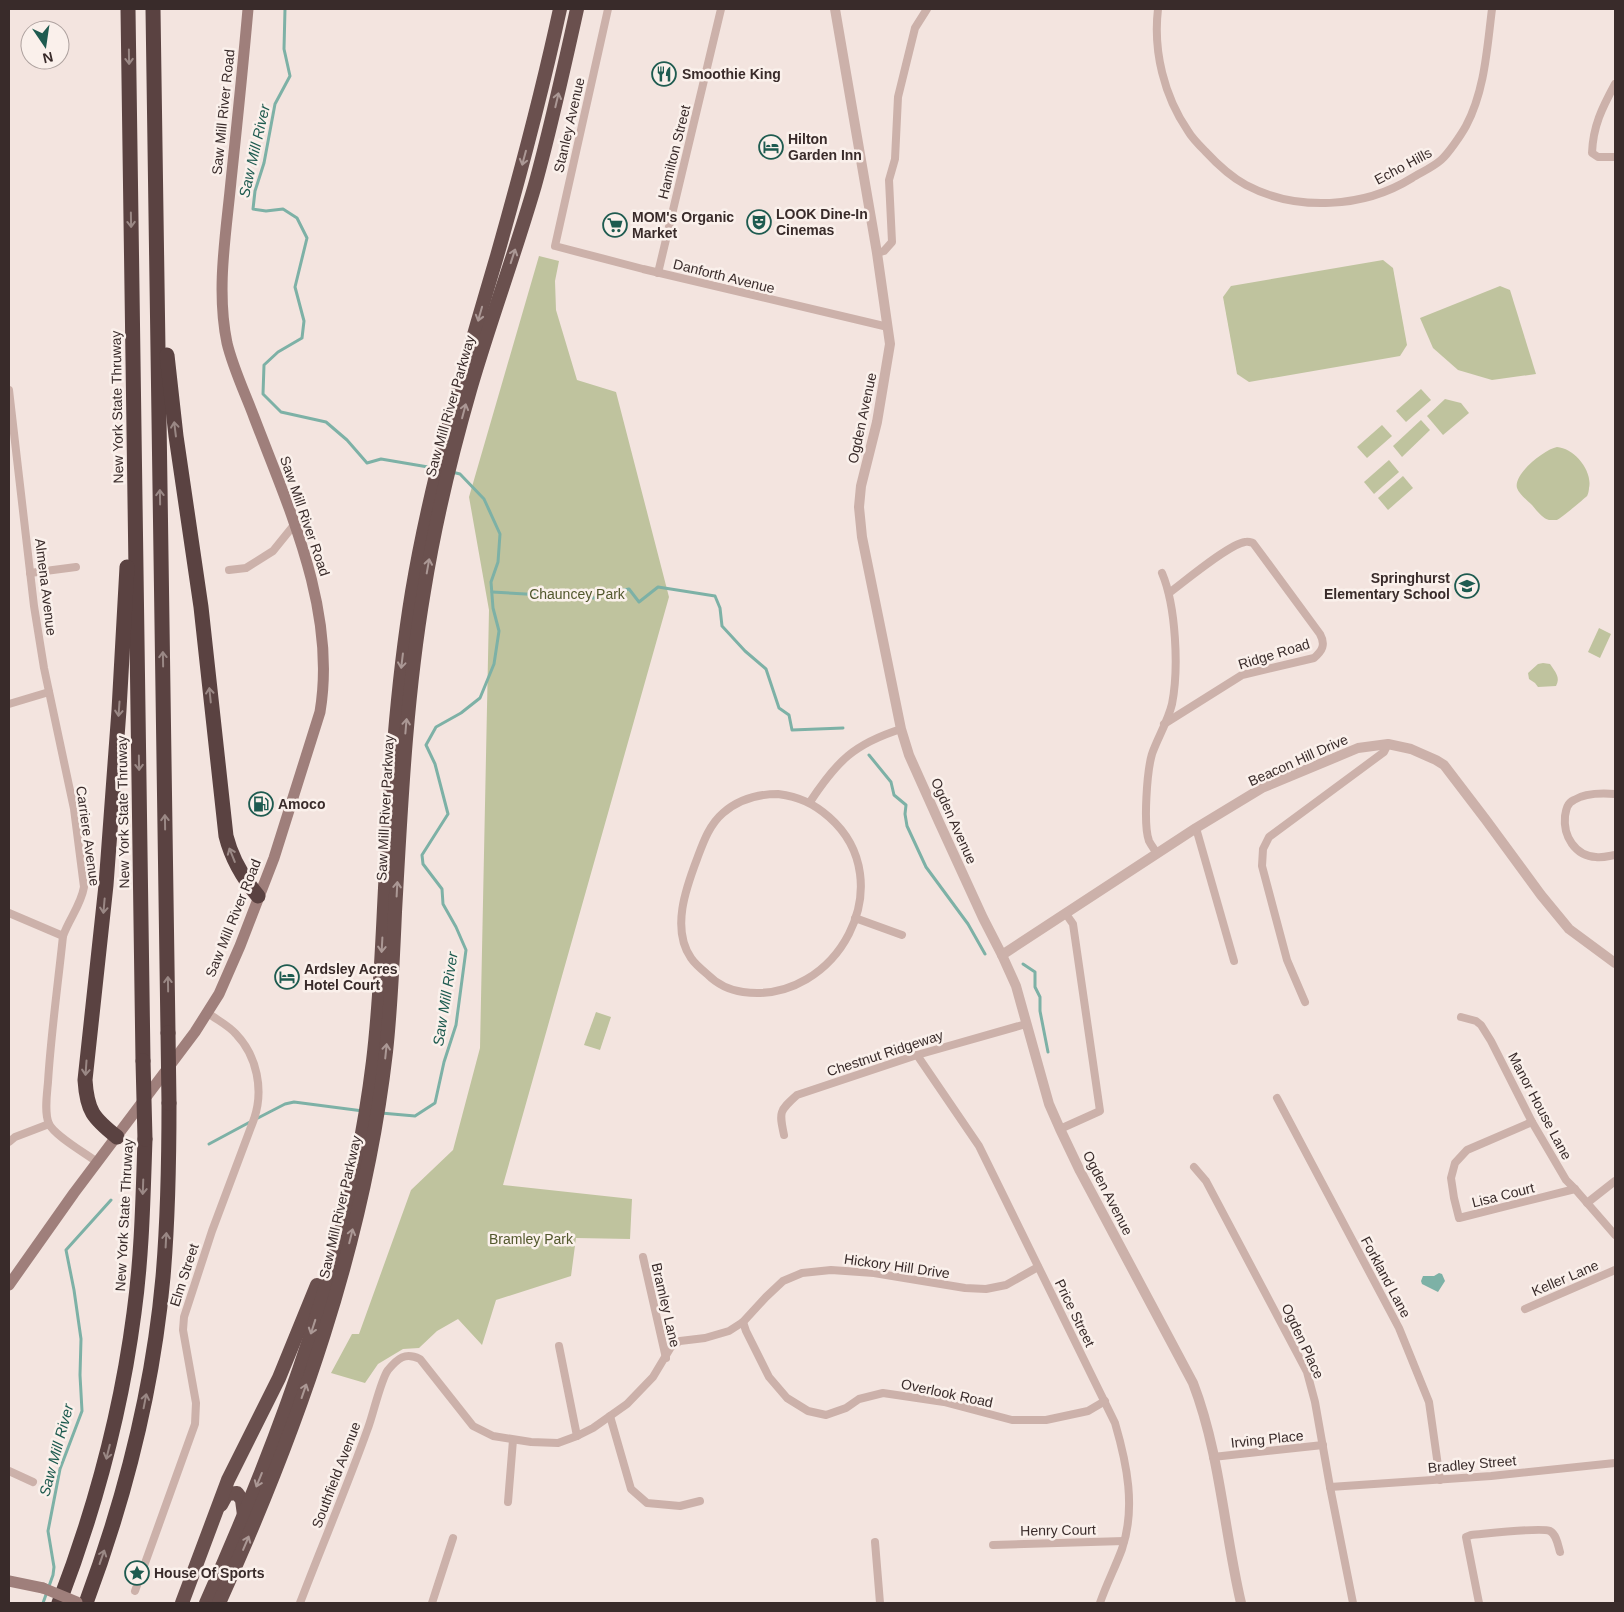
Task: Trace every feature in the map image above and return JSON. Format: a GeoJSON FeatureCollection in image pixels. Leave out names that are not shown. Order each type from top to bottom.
{"type":"FeatureCollection","features":[{"type":"Feature","properties":{"kind":"highway","name":"New York State Thruway"},"geometry":{"type":"LineString","coordinates":[[59,1603],[78,1552],[99,1485],[123,1382],[138,1277],[143,1207],[144,1139],[128,9]]}},
{"type":"Feature","properties":{"kind":"highway"},"geometry":{"type":"LineString","coordinates":[[86,1603],[108,1542],[142,1416],[154,1348],[166,1244],[169,1173],[153,9]]}},
{"type":"Feature","properties":{"kind":"highway","name":"Saw Mill River Parkway"},"geometry":{"type":"LineString","coordinates":[[219,1603],[269,1487],[314,1364],[362,1194],[374,1098],[392,760],[399,689],[412,594],[560,9]]}},
{"type":"Feature","properties":{"kind":"highway","name":"Saw Mill River Parkway"},"geometry":{"type":"LineString","coordinates":[[446,457],[475,374],[544,152],[577,9]]}},
{"type":"Feature","properties":{"kind":"highway"},"geometry":{"type":"LineString","coordinates":[[157,260],[176,436],[201,607],[225,830],[234,861],[258,896]]}},
{"type":"Feature","properties":{"kind":"highway"},"geometry":{"type":"LineString","coordinates":[[117,1137],[94,1117],[88,1101],[86,1080],[106,885],[121,683],[126,578],[135,486]]}},
{"type":"Feature","properties":{"kind":"highway","name":"Saw Mill River Parkway"},"geometry":{"type":"LineString","coordinates":[[206,1603],[271,1451],[294,1384],[326,1283],[369,1128]]}},
{"type":"Feature","properties":{"kind":"highway"},"geometry":{"type":"LineString","coordinates":[[182,1603],[228,1480],[290,1351],[344,1215]]}},
{"type":"Feature","properties":{"kind":"highway"},"geometry":{"type":"LineString","coordinates":[[216,1515],[227,1494],[237,1493],[241,1498],[244,1516]]}},
{"type":"Feature","properties":{"kind":"main road","name":"Saw Mill River Road"},"geometry":{"type":"LineString","coordinates":[[9,1285],[97,1162],[208,1013],[233,962],[274,858],[317,725],[322,700],[323,656],[320,623],[310,573],[227,344],[224,315],[224,244],[248,9]]}},
{"type":"Feature","properties":{"kind":"main road"},"geometry":{"type":"LineString","coordinates":[[9,1581],[43,1588],[79,1603]]}},
{"type":"Feature","properties":{"kind":"street","name":"Stanley Avenue"},"geometry":{"type":"LineString","coordinates":[[555,246],[608,9]]}},
{"type":"Feature","properties":{"kind":"street","name":"Hamilton Street"},"geometry":{"type":"LineString","coordinates":[[658,273],[721,9]]}},
{"type":"Feature","properties":{"kind":"street","name":"Ogden Avenue"},"geometry":{"type":"LineString","coordinates":[[835,9],[877,253],[890,344],[877,422],[861,486],[859,507],[862,537],[901,729],[935,813],[1016,986],[1049,1104],[1060,1129],[1080,1171],[1193,1383],[1213,1457],[1240,1603]]}},
{"type":"Feature","properties":{"kind":"street"},"geometry":{"type":"LineString","coordinates":[[877,253],[884,251],[892,242],[889,180],[895,159],[898,97],[915,28],[927,9]]}},
{"type":"Feature","properties":{"kind":"street","name":"Echo Hills"},"geometry":{"type":"LineString","coordinates":[[1158,9],[1158,48],[1164,83],[1174,108],[1188,133],[1216,163],[1245,184],[1266,194],[1301,203],[1341,202],[1374,196],[1403,184],[1442,159],[1466,127],[1477,98],[1485,69],[1492,9]]}},
{"type":"Feature","properties":{"kind":"street"},"geometry":{"type":"LineString","coordinates":[[1615,84],[1602,108],[1593,134],[1592,153],[1598,157],[1615,157]]}},
{"type":"Feature","properties":{"kind":"street","name":"Danforth Avenue"},"geometry":{"type":"LineString","coordinates":[[555,246],[658,273],[888,327]]}},
{"type":"Feature","properties":{"kind":"street","name":"Almena Avenue"},"geometry":{"type":"LineString","coordinates":[[9,390],[34,606],[44,668]]}},
{"type":"Feature","properties":{"kind":"street"},"geometry":{"type":"LineString","coordinates":[[229,570],[246,568],[273,550],[294,525]]}},
{"type":"Feature","properties":{"kind":"street","name":"Ridge Road"},"geometry":{"type":"LineString","coordinates":[[1164,724],[1242,675],[1314,658],[1321,652],[1324,645],[1320,634],[1253,543],[1245,542],[1236,545],[1169,593]]}},
{"type":"Feature","properties":{"kind":"street"},"geometry":{"type":"LineString","coordinates":[[30,573],[76,567]]}},
{"type":"Feature","properties":{"kind":"street"},"geometry":{"type":"LineString","coordinates":[[1157,854],[1149,840],[1146,803],[1152,755],[1172,706],[1176,671],[1173,615],[1169,593],[1162,573]]}},
{"type":"Feature","properties":{"kind":"street","name":"Carriere Avenue"},"geometry":{"type":"LineString","coordinates":[[44,668],[74,808],[84,887],[83,897],[63,936],[47,1094],[49,1124]]}},
{"type":"Feature","properties":{"kind":"street"},"geometry":{"type":"LineString","coordinates":[[9,704],[49,692]]}},
{"type":"Feature","properties":{"kind":"street"},"geometry":{"type":"LineString","coordinates":[[810,802],[826,778],[859,747],[877,736],[901,729]]}},
{"type":"Feature","properties":{"kind":"street"},"geometry":{"type":"LineString","coordinates":[[1304,1002],[1287,960],[1275,919],[1262,866],[1263,849],[1269,837],[1384,752],[1388,744]]}},
{"type":"Feature","properties":{"kind":"street","name":"Beacon Hill Drive"},"geometry":{"type":"LineString","coordinates":[[1002,955],[1196,828],[1262,788],[1358,748],[1388,744],[1411,749],[1444,765],[1540,895],[1569,929],[1615,963]]}},
{"type":"Feature","properties":{"kind":"street"},"geometry":{"type":"LineString","coordinates":[[762,794],[791,796],[810,802],[840,826],[853,847],[859,864],[861,887],[856,918],[845,941],[824,968],[804,982],[779,990],[754,993],[727,988],[711,978],[691,958],[682,926],[681,914],[684,896],[703,843],[718,818],[739,802],[752,796],[762,794]]}},
{"type":"Feature","properties":{"kind":"street"},"geometry":{"type":"LineString","coordinates":[[1615,794],[1595,794],[1574,799],[1567,807],[1565,818],[1565,829],[1574,847],[1596,857],[1615,855]]}},
{"type":"Feature","properties":{"kind":"street"},"geometry":{"type":"LineString","coordinates":[[1196,828],[1234,961]]}},
{"type":"Feature","properties":{"kind":"street"},"geometry":{"type":"LineString","coordinates":[[9,913],[63,936]]}},
{"type":"Feature","properties":{"kind":"street"},"geometry":{"type":"LineString","coordinates":[[1060,1129],[1100,1110],[1073,924],[1066,914]]}},
{"type":"Feature","properties":{"kind":"street"},"geometry":{"type":"LineString","coordinates":[[856,918],[902,935]]}},
{"type":"Feature","properties":{"kind":"street","name":"Elm Street"},"geometry":{"type":"LineString","coordinates":[[135,1591],[195,1424],[196,1403],[183,1330],[184,1313],[212,1231],[256,1114],[258,1100],[259,1090],[256,1072],[246,1046],[229,1027],[208,1013]]}},
{"type":"Feature","properties":{"kind":"street","name":"Manor House Lane"},"geometry":{"type":"LineString","coordinates":[[1461,1017],[1476,1021],[1492,1040],[1532,1122],[1566,1180],[1615,1235]]}},
{"type":"Feature","properties":{"kind":"street","name":"Chestnut Ridgeway"},"geometry":{"type":"LineString","coordinates":[[784,1135],[780,1119],[783,1107],[796,1095],[917,1055],[1026,1024]]}},
{"type":"Feature","properties":{"kind":"street","name":"Price Street"},"geometry":{"type":"LineString","coordinates":[[917,1055],[980,1146],[1115,1424],[1126,1471],[1129,1517],[1124,1541],[1100,1603]]}},
{"type":"Feature","properties":{"kind":"street","name":"Forkland Lane"},"geometry":{"type":"LineString","coordinates":[[1277,1098],[1399,1328],[1429,1402],[1440,1480]]}},
{"type":"Feature","properties":{"kind":"street","name":"Lisa Court"},"geometry":{"type":"LineString","coordinates":[[1532,1122],[1467,1150],[1455,1163],[1452,1178],[1459,1218],[1575,1188]]}},
{"type":"Feature","properties":{"kind":"street"},"geometry":{"type":"LineString","coordinates":[[9,1142],[15,1137],[49,1124],[58,1135],[97,1162]]}},
{"type":"Feature","properties":{"kind":"street","name":"Ogden Place"},"geometry":{"type":"LineString","coordinates":[[1194,1167],[1206,1181],[1307,1372],[1315,1402],[1353,1603]]}},
{"type":"Feature","properties":{"kind":"street"},"geometry":{"type":"LineString","coordinates":[[1586,1202],[1615,1181]]}},
{"type":"Feature","properties":{"kind":"street","name":"Bramley Lane"},"geometry":{"type":"LineString","coordinates":[[642,1257],[666,1358]]}},
{"type":"Feature","properties":{"kind":"street","name":"Hickory Hill Drive"},"geometry":{"type":"LineString","coordinates":[[398,1359],[411,1355],[420,1359],[473,1426],[494,1436],[513,1440],[558,1443],[577,1436],[628,1404],[653,1377],[672,1348],[680,1341],[706,1338],[729,1331],[744,1322],[783,1281],[802,1273],[831,1270],[874,1273],[966,1288],[986,1289],[1006,1285],[1038,1267]]}},
{"type":"Feature","properties":{"kind":"street","name":"Keller Lane"},"geometry":{"type":"LineString","coordinates":[[1526,1309],[1615,1270]]}},
{"type":"Feature","properties":{"kind":"street","name":"Overlook Road"},"geometry":{"type":"LineString","coordinates":[[744,1322],[746,1331],[769,1377],[787,1398],[808,1411],[826,1415],[846,1408],[859,1399],[884,1393],[944,1402],[1012,1420],[1046,1420],[1088,1410],[1105,1401]]}},
{"type":"Feature","properties":{"kind":"street"},"geometry":{"type":"LineString","coordinates":[[559,1346],[577,1436]]}},
{"type":"Feature","properties":{"kind":"street","name":"Southfield Avenue"},"geometry":{"type":"LineString","coordinates":[[300,1603],[368,1428],[386,1372],[398,1359]]}},
{"type":"Feature","properties":{"kind":"street"},"geometry":{"type":"LineString","coordinates":[[610,1416],[631,1489],[647,1503],[680,1506],[700,1501]]}},
{"type":"Feature","properties":{"kind":"street"},"geometry":{"type":"LineString","coordinates":[[508,1502],[513,1440]]}},
{"type":"Feature","properties":{"kind":"street","name":"Irving Place"},"geometry":{"type":"LineString","coordinates":[[1213,1457],[1323,1445]]}},
{"type":"Feature","properties":{"kind":"street","name":"Bradley Street"},"geometry":{"type":"LineString","coordinates":[[1330,1487],[1440,1480],[1615,1463]]}},
{"type":"Feature","properties":{"kind":"street"},"geometry":{"type":"LineString","coordinates":[[9,1471],[33,1482]]}},
{"type":"Feature","properties":{"kind":"street"},"geometry":{"type":"LineString","coordinates":[[1479,1603],[1466,1536],[1538,1530],[1550,1531],[1555,1536],[1560,1552]]}},
{"type":"Feature","properties":{"kind":"street"},"geometry":{"type":"LineString","coordinates":[[432,1603],[453,1538]]}},
{"type":"Feature","properties":{"kind":"street","name":"Henry Court"},"geometry":{"type":"LineString","coordinates":[[993,1545],[1124,1541]]}},
{"type":"Feature","properties":{"kind":"street"},"geometry":{"type":"LineString","coordinates":[[875,1542],[880,1603]]}},
{"type":"Feature","properties":{"kind":"green space","name":"Chauncey Park"},"geometry":{"type":"Polygon","coordinates":[[[539,256],[559,261],[555,281],[556,310],[577,380],[616,392],[669,597],[503,1185],[632,1199],[630,1239],[576,1238],[571,1276],[496,1300],[482,1345],[458,1319],[437,1331],[419,1348],[403,1349],[378,1364],[365,1383],[331,1373],[352,1334],[359,1334],[411,1190],[453,1150],[480,1048],[489,610],[469,497],[539,256]]]}},
{"type":"Feature","properties":{"kind":"green space"},"geometry":{"type":"Polygon","coordinates":[[[1383,260],[1393,268],[1407,345],[1400,356],[1249,382],[1237,374],[1223,297],[1231,286],[1383,260]]]}},
{"type":"Feature","properties":{"kind":"green space"},"geometry":{"type":"Polygon","coordinates":[[[1500,286],[1510,290],[1536,374],[1492,380],[1458,370],[1433,348],[1420,318],[1500,286]]]}},
{"type":"Feature","properties":{"kind":"green space"},"geometry":{"type":"Polygon","coordinates":[[[1421,389],[1431,400],[1406,422],[1396,411],[1421,389]]]}},
{"type":"Feature","properties":{"kind":"green space"},"geometry":{"type":"Polygon","coordinates":[[[1445,399],[1461,403],[1469,413],[1443,435],[1427,416],[1445,399]]]}},
{"type":"Feature","properties":{"kind":"green space"},"geometry":{"type":"Polygon","coordinates":[[[1421,420],[1430,430],[1402,457],[1393,446],[1421,420]]]}},
{"type":"Feature","properties":{"kind":"green space"},"geometry":{"type":"Polygon","coordinates":[[[1382,425],[1392,436],[1367,458],[1357,447],[1382,425]]]}},
{"type":"Feature","properties":{"kind":"green space"},"geometry":{"type":"Polygon","coordinates":[[[1557,447],[1570,451],[1581,462],[1588,475],[1589,489],[1587,496],[1563,516],[1557,520],[1549,520],[1542,516],[1521,495],[1517,488],[1517,482],[1531,463],[1545,452],[1557,447]]]}},
{"type":"Feature","properties":{"kind":"green space"},"geometry":{"type":"Polygon","coordinates":[[[1389,460],[1399,472],[1374,494],[1364,482],[1389,460]]]}},
{"type":"Feature","properties":{"kind":"green space"},"geometry":{"type":"Polygon","coordinates":[[[1403,476],[1413,488],[1388,510],[1378,498],[1403,476]]]}},
{"type":"Feature","properties":{"kind":"green space"},"geometry":{"type":"Polygon","coordinates":[[[1599,628],[1611,634],[1600,658],[1588,652],[1599,628]]]}},
{"type":"Feature","properties":{"kind":"green space"},"geometry":{"type":"Polygon","coordinates":[[[1538,664],[1550,664],[1558,677],[1556,686],[1538,687],[1529,679],[1528,673],[1538,664]]]}},
{"type":"Feature","properties":{"kind":"green space"},"geometry":{"type":"Polygon","coordinates":[[[596,1012],[611,1017],[600,1050],[584,1045],[596,1012]]]}},
{"type":"Feature","properties":{"kind":"water"},"geometry":{"type":"Polygon","coordinates":[[[1439,1273],[1442,1274],[1445,1281],[1438,1292],[1422,1284],[1423,1276],[1434,1276],[1439,1273]]]}},
{"type":"Feature","properties":{"kind":"waterway","name":"Saw Mill River"},"geometry":{"type":"LineString","coordinates":[[285,9],[284,49],[290,76],[275,104],[264,163],[255,191],[253,209],[266,211],[283,209],[297,218],[307,238],[295,287],[304,321],[302,338],[278,352],[264,365],[263,394],[281,412],[326,422],[347,440],[367,463],[381,459],[434,468]]}},
{"type":"Feature","properties":{"kind":"waterway","name":"Saw Mill River"},"geometry":{"type":"LineString","coordinates":[[381,1113],[415,1116],[435,1103],[444,1062],[456,1025],[466,950],[443,904],[442,889],[423,864],[422,855],[448,814],[435,764],[426,745],[436,727],[461,713],[480,698],[494,664],[499,631],[493,608],[491,582],[498,562],[500,534],[484,499],[460,474],[452,472]]}},
{"type":"Feature","properties":{"kind":"waterway"},"geometry":{"type":"LineString","coordinates":[[492,592],[595,598],[604,594],[629,589],[639,602],[658,587],[715,596],[720,608],[722,626],[745,651],[766,669],[779,708],[789,715],[792,730],[843,728]]}},
{"type":"Feature","properties":{"kind":"waterway"},"geometry":{"type":"LineString","coordinates":[[869,755],[891,782],[894,795],[906,805],[907,826],[926,867],[968,924],[985,954]]}},
{"type":"Feature","properties":{"kind":"waterway"},"geometry":{"type":"LineString","coordinates":[[1023,964],[1035,972],[1035,987],[1040,997],[1040,1011],[1048,1052]]}},
{"type":"Feature","properties":{"kind":"waterway","name":"Saw Mill River"},"geometry":{"type":"LineString","coordinates":[[256,1119],[285,1104],[294,1102],[363,1111]]}},
{"type":"Feature","properties":{"kind":"waterway","name":"Saw Mill River"},"geometry":{"type":"LineString","coordinates":[[209,1144],[250,1122]]}},
{"type":"Feature","properties":{"kind":"waterway","name":"Saw Mill River"},"geometry":{"type":"LineString","coordinates":[[43,1603],[53,1575],[54,1567],[48,1531],[60,1469],[82,1411],[81,1339],[66,1250],[111,1200]]}},
{"type":"Feature","properties":{"kind":"place","name":"Smoothie King"},"geometry":{"type":"Point","coordinates":[664,74]}},
{"type":"Feature","properties":{"kind":"place","name":"Hilton Garden Inn"},"geometry":{"type":"Point","coordinates":[771,147]}},
{"type":"Feature","properties":{"kind":"place","name":"LOOK Dine-In Cinemas"},"geometry":{"type":"Point","coordinates":[759,222]}},
{"type":"Feature","properties":{"kind":"place","name":"MOM's Organic Market"},"geometry":{"type":"Point","coordinates":[615,225]}},
{"type":"Feature","properties":{"kind":"place","name":"Springhurst Elementary School"},"geometry":{"type":"Point","coordinates":[1467,586]}},
{"type":"Feature","properties":{"kind":"place","name":"Amoco"},"geometry":{"type":"Point","coordinates":[261,804]}},
{"type":"Feature","properties":{"kind":"place","name":"Ardsley Acres Hotel Court"},"geometry":{"type":"Point","coordinates":[287,977]}},
{"type":"Feature","properties":{"kind":"place","name":"House Of Sports"},"geometry":{"type":"Point","coordinates":[137,1573]}},
{"type":"Feature","properties":{"kind":"park label","name":"Bramley Park"},"geometry":{"type":"Point","coordinates":[531,1239]}}]}
